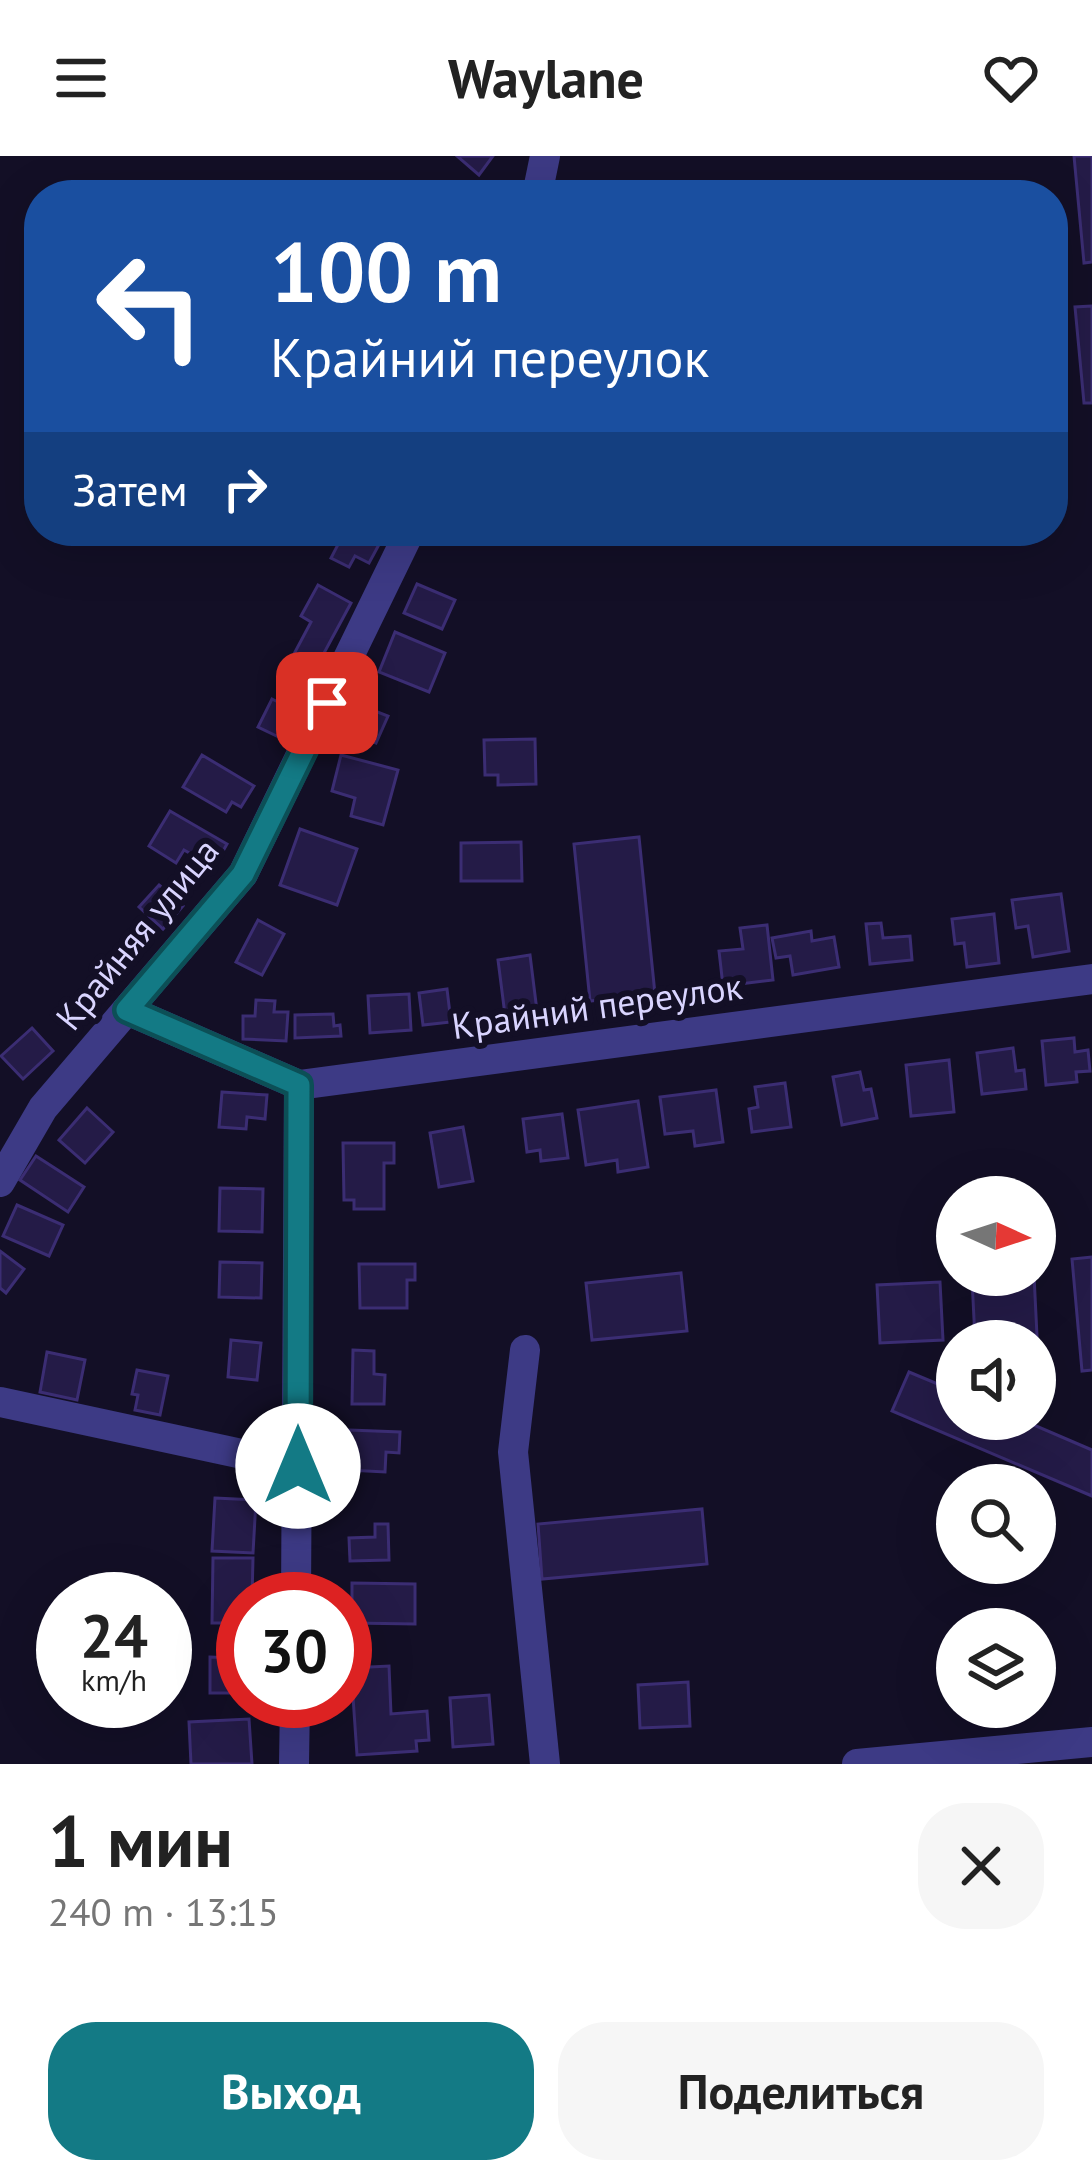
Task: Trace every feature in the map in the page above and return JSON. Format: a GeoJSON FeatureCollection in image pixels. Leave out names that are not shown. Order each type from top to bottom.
{"type":"FeatureCollection","features":[{"type":"Feature","properties":{"kind":"street","name":"Крайняя улица"},"geometry":{"type":"LineString","coordinates":[[0,1182],[43,1108],[243,874],[403,546]]}},
{"type":"Feature","properties":{"kind":"street","name":"Крайний переулок"},"geometry":{"type":"LineString","coordinates":[[299,1085],[1092,980]]}},
{"type":"Feature","properties":{"kind":"street"},"geometry":{"type":"LineString","coordinates":[[127,1010],[299,1085],[296,1572]]}},
{"type":"Feature","properties":{"kind":"street"},"geometry":{"type":"LineString","coordinates":[[525,1350],[513,1452],[545,1764]]}},
{"type":"Feature","properties":{"kind":"street"},"geometry":{"type":"LineString","coordinates":[[0,1402],[298,1466]]}},
{"type":"Feature","properties":{"kind":"street"},"geometry":{"type":"LineString","coordinates":[[294,1764],[295,1728]]}},
{"type":"Feature","properties":{"kind":"street"},"geometry":{"type":"LineString","coordinates":[[857,1764],[1031,1756],[1092,1742]]}},
{"type":"Feature","properties":{"kind":"building"},"geometry":{"type":"Polygon","coordinates":[[[457,156],[493,156],[479,175],[457,156]]]}},
{"type":"Feature","properties":{"kind":"building"},"geometry":{"type":"Polygon","coordinates":[[[1074,156],[1092,156],[1092,262],[1084,263],[1074,156]]]}},
{"type":"Feature","properties":{"kind":"building"},"geometry":{"type":"Polygon","coordinates":[[[1092,306],[1092,403],[1084,403],[1075,307],[1092,306]]]}},
{"type":"Feature","properties":{"kind":"building"},"geometry":{"type":"Polygon","coordinates":[[[337,546],[378,546],[369,563],[355,556],[349,567],[331,558],[337,546]]]}},
{"type":"Feature","properties":{"kind":"building"},"geometry":{"type":"Polygon","coordinates":[[[417,584],[455,600],[442,629],[404,613],[417,584]]]}},
{"type":"Feature","properties":{"kind":"building"},"geometry":{"type":"Polygon","coordinates":[[[318,585],[351,603],[310,679],[287,667],[311,622],[301,616],[318,585]]]}},
{"type":"Feature","properties":{"kind":"building"},"geometry":{"type":"Polygon","coordinates":[[[395,632],[445,653],[429,692],[379,672],[395,632]]]}},
{"type":"Feature","properties":{"kind":"building"},"geometry":{"type":"Polygon","coordinates":[[[272,699],[298,712],[285,740],[258,727],[272,699]]]}},
{"type":"Feature","properties":{"kind":"building"},"geometry":{"type":"Polygon","coordinates":[[[362,706],[388,716],[376,743],[351,732],[362,706]]]}},
{"type":"Feature","properties":{"kind":"building"},"geometry":{"type":"Polygon","coordinates":[[[535,739],[536,784],[498,785],[498,775],[485,775],[484,740],[535,739]]]}},
{"type":"Feature","properties":{"kind":"building"},"geometry":{"type":"Polygon","coordinates":[[[202,755],[254,786],[241,807],[232,802],[226,812],[183,787],[202,755]]]}},
{"type":"Feature","properties":{"kind":"building"},"geometry":{"type":"Polygon","coordinates":[[[341,755],[398,770],[383,825],[351,816],[355,798],[332,791],[341,755]]]}},
{"type":"Feature","properties":{"kind":"building"},"geometry":{"type":"Polygon","coordinates":[[[170,811],[227,844],[214,867],[184,850],[176,863],[149,846],[170,811]]]}},
{"type":"Feature","properties":{"kind":"building"},"geometry":{"type":"Polygon","coordinates":[[[300,829],[357,849],[337,905],[280,885],[300,829]]]}},
{"type":"Feature","properties":{"kind":"building"},"geometry":{"type":"Polygon","coordinates":[[[639,837],[655,994],[590,1001],[574,844],[639,837]]]}},
{"type":"Feature","properties":{"kind":"building"},"geometry":{"type":"Polygon","coordinates":[[[521,842],[522,881],[461,881],[461,843],[521,842]]]}},
{"type":"Feature","properties":{"kind":"building"},"geometry":{"type":"Polygon","coordinates":[[[159,885],[183,906],[163,929],[139,907],[159,885]]]}},
{"type":"Feature","properties":{"kind":"building"},"geometry":{"type":"Polygon","coordinates":[[[1061,894],[1069,951],[1033,957],[1028,926],[1016,928],[1012,900],[1061,894]]]}},
{"type":"Feature","properties":{"kind":"building"},"geometry":{"type":"Polygon","coordinates":[[[994,914],[999,963],[967,967],[964,943],[955,944],[952,919],[994,914]]]}},
{"type":"Feature","properties":{"kind":"building"},"geometry":{"type":"Polygon","coordinates":[[[258,920],[284,934],[262,975],[236,962],[258,920]]]}},
{"type":"Feature","properties":{"kind":"building"},"geometry":{"type":"Polygon","coordinates":[[[881,923],[883,938],[910,936],[912,960],[870,964],[866,924],[881,923]]]}},
{"type":"Feature","properties":{"kind":"building"},"geometry":{"type":"Polygon","coordinates":[[[767,925],[773,980],[723,986],[719,951],[743,949],[740,928],[767,925]]]}},
{"type":"Feature","properties":{"kind":"building"},"geometry":{"type":"Polygon","coordinates":[[[811,931],[812,941],[834,937],[839,967],[793,975],[790,956],[776,958],[772,938],[811,931]]]}},
{"type":"Feature","properties":{"kind":"building"},"geometry":{"type":"Polygon","coordinates":[[[530,955],[537,1011],[505,1015],[498,960],[530,955]]]}},
{"type":"Feature","properties":{"kind":"building"},"geometry":{"type":"Polygon","coordinates":[[[447,989],[451,1022],[423,1025],[419,993],[447,989]]]}},
{"type":"Feature","properties":{"kind":"building"},"geometry":{"type":"Polygon","coordinates":[[[409,994],[411,1030],[370,1033],[368,996],[409,994]]]}},
{"type":"Feature","properties":{"kind":"building"},"geometry":{"type":"Polygon","coordinates":[[[256,1000],[275,1001],[274,1012],[288,1012],[286,1041],[243,1039],[243,1016],[255,1016],[256,1000]]]}},
{"type":"Feature","properties":{"kind":"building"},"geometry":{"type":"Polygon","coordinates":[[[333,1014],[341,1036],[295,1038],[295,1015],[333,1014]]]}},
{"type":"Feature","properties":{"kind":"building"},"geometry":{"type":"Polygon","coordinates":[[[32,1028],[53,1051],[23,1079],[1,1056],[32,1028]]]}},
{"type":"Feature","properties":{"kind":"building"},"geometry":{"type":"Polygon","coordinates":[[[1074,1038],[1075,1052],[1088,1050],[1090,1071],[1076,1072],[1077,1082],[1046,1085],[1042,1041],[1074,1038]]]}},
{"type":"Feature","properties":{"kind":"building"},"geometry":{"type":"Polygon","coordinates":[[[1013,1048],[1016,1071],[1024,1070],[1026,1089],[982,1094],[977,1053],[1013,1048]]]}},
{"type":"Feature","properties":{"kind":"building"},"geometry":{"type":"Polygon","coordinates":[[[949,1060],[954,1112],[911,1116],[906,1065],[949,1060]]]}},
{"type":"Feature","properties":{"kind":"building"},"geometry":{"type":"Polygon","coordinates":[[[860,1072],[864,1090],[871,1089],[877,1118],[842,1125],[833,1077],[860,1072]]]}},
{"type":"Feature","properties":{"kind":"building"},"geometry":{"type":"Polygon","coordinates":[[[785,1083],[791,1127],[752,1132],[749,1109],[758,1107],[755,1087],[785,1083]]]}},
{"type":"Feature","properties":{"kind":"building"},"geometry":{"type":"Polygon","coordinates":[[[716,1090],[723,1142],[695,1146],[693,1131],[665,1134],[660,1097],[716,1090]]]}},
{"type":"Feature","properties":{"kind":"building"},"geometry":{"type":"Polygon","coordinates":[[[222,1092],[267,1095],[265,1119],[247,1117],[246,1129],[219,1127],[222,1092]]]}},
{"type":"Feature","properties":{"kind":"building"},"geometry":{"type":"Polygon","coordinates":[[[638,1101],[648,1167],[618,1172],[617,1160],[586,1165],[578,1110],[638,1101]]]}},
{"type":"Feature","properties":{"kind":"building"},"geometry":{"type":"Polygon","coordinates":[[[87,1108],[113,1132],[85,1163],[59,1140],[87,1108]]]}},
{"type":"Feature","properties":{"kind":"building"},"geometry":{"type":"Polygon","coordinates":[[[562,1114],[568,1158],[541,1161],[540,1150],[527,1152],[523,1119],[562,1114]]]}},
{"type":"Feature","properties":{"kind":"building"},"geometry":{"type":"Polygon","coordinates":[[[463,1127],[473,1181],[439,1187],[430,1133],[463,1127]]]}},
{"type":"Feature","properties":{"kind":"building"},"geometry":{"type":"Polygon","coordinates":[[[343,1143],[394,1143],[394,1163],[384,1163],[384,1209],[354,1209],[354,1200],[344,1200],[343,1143]]]}},
{"type":"Feature","properties":{"kind":"building"},"geometry":{"type":"Polygon","coordinates":[[[36,1156],[84,1187],[68,1212],[20,1180],[36,1156]]]}},
{"type":"Feature","properties":{"kind":"building"},"geometry":{"type":"Polygon","coordinates":[[[220,1188],[263,1189],[262,1232],[219,1231],[220,1188]]]}},
{"type":"Feature","properties":{"kind":"building"},"geometry":{"type":"Polygon","coordinates":[[[17,1205],[63,1225],[49,1256],[3,1236],[17,1205]]]}},
{"type":"Feature","properties":{"kind":"building"},"geometry":{"type":"Polygon","coordinates":[[[0,1251],[24,1269],[6,1293],[0,1288],[0,1251]]]}},
{"type":"Feature","properties":{"kind":"building"},"geometry":{"type":"Polygon","coordinates":[[[1092,1257],[1092,1370],[1082,1371],[1072,1259],[1092,1257]]]}},
{"type":"Feature","properties":{"kind":"building"},"geometry":{"type":"Polygon","coordinates":[[[220,1262],[262,1263],[261,1298],[219,1297],[220,1262]]]}},
{"type":"Feature","properties":{"kind":"building"},"geometry":{"type":"Polygon","coordinates":[[[359,1264],[415,1264],[415,1280],[407,1280],[407,1308],[360,1308],[359,1264]]]}},
{"type":"Feature","properties":{"kind":"building"},"geometry":{"type":"Polygon","coordinates":[[[681,1273],[687,1331],[592,1340],[586,1283],[681,1273]]]}},
{"type":"Feature","properties":{"kind":"building"},"geometry":{"type":"Polygon","coordinates":[[[936,1282],[942,1320],[936,1320],[936,1340],[880,1343],[877,1285],[936,1282]]]}},
{"type":"Feature","properties":{"kind":"building"},"geometry":{"type":"Polygon","coordinates":[[[973,1296],[1035,1296],[1036,1320],[974,1320],[973,1296]]]}},
{"type":"Feature","properties":{"kind":"building"},"geometry":{"type":"Polygon","coordinates":[[[231,1340],[261,1343],[257,1380],[228,1377],[231,1340]]]}},
{"type":"Feature","properties":{"kind":"building"},"geometry":{"type":"Polygon","coordinates":[[[353,1350],[374,1351],[374,1374],[385,1375],[384,1404],[352,1404],[353,1350]]]}},
{"type":"Feature","properties":{"kind":"building"},"geometry":{"type":"Polygon","coordinates":[[[47,1352],[85,1360],[77,1400],[40,1392],[47,1352]]]}},
{"type":"Feature","properties":{"kind":"building"},"geometry":{"type":"Polygon","coordinates":[[[137,1370],[168,1376],[160,1415],[135,1410],[138,1395],[132,1394],[137,1370]]]}},
{"type":"Feature","properties":{"kind":"building"},"geometry":{"type":"Polygon","coordinates":[[[909,1372],[936,1383],[936,1430],[892,1411],[909,1372]]]}},
{"type":"Feature","properties":{"kind":"building"},"geometry":{"type":"Polygon","coordinates":[[[349,1430],[400,1432],[399,1453],[386,1452],[385,1472],[348,1470],[349,1430]]]}},
{"type":"Feature","properties":{"kind":"building"},"geometry":{"type":"Polygon","coordinates":[[[1056,1434],[1092,1450],[1092,1496],[1056,1481],[1056,1464],[1017,1464],[960,1440],[1056,1440],[1056,1434]]]}},
{"type":"Feature","properties":{"kind":"building"},"geometry":{"type":"Polygon","coordinates":[[[215,1498],[256,1500],[253,1553],[212,1551],[215,1498]]]}},
{"type":"Feature","properties":{"kind":"building"},"geometry":{"type":"Polygon","coordinates":[[[702,1509],[707,1564],[542,1579],[538,1524],[702,1509]]]}},
{"type":"Feature","properties":{"kind":"building"},"geometry":{"type":"Polygon","coordinates":[[[375,1524],[388,1524],[389,1560],[350,1561],[349,1538],[375,1537],[375,1524]]]}},
{"type":"Feature","properties":{"kind":"building"},"geometry":{"type":"Polygon","coordinates":[[[213,1558],[253,1558],[253,1572],[216,1572],[216,1623],[212,1623],[213,1558]]]}},
{"type":"Feature","properties":{"kind":"building"},"geometry":{"type":"Polygon","coordinates":[[[372,1583],[415,1584],[415,1624],[372,1623],[372,1583]]]}},
{"type":"Feature","properties":{"kind":"building"},"geometry":{"type":"Polygon","coordinates":[[[210,1657],[216,1657],[216,1693],[210,1693],[210,1657]]]}},
{"type":"Feature","properties":{"kind":"building"},"geometry":{"type":"Polygon","coordinates":[[[389,1666],[391,1714],[427,1711],[429,1740],[416,1741],[417,1751],[357,1755],[355,1728],[372,1728],[372,1667],[389,1666]]]}},
{"type":"Feature","properties":{"kind":"building"},"geometry":{"type":"Polygon","coordinates":[[[688,1682],[690,1726],[640,1728],[638,1685],[688,1682]]]}},
{"type":"Feature","properties":{"kind":"building"},"geometry":{"type":"Polygon","coordinates":[[[489,1695],[493,1744],[453,1747],[450,1698],[489,1695]]]}},
{"type":"Feature","properties":{"kind":"building"},"geometry":{"type":"Polygon","coordinates":[[[216,1721],[216,1728],[250,1728],[252,1764],[191,1764],[192,1722],[216,1721]]]}},
{"type":"Feature","properties":{"kind":"route"},"geometry":{"type":"LineString","coordinates":[[298,1466],[299,1085],[127,1010],[243,874],[327,703]]}}]}
